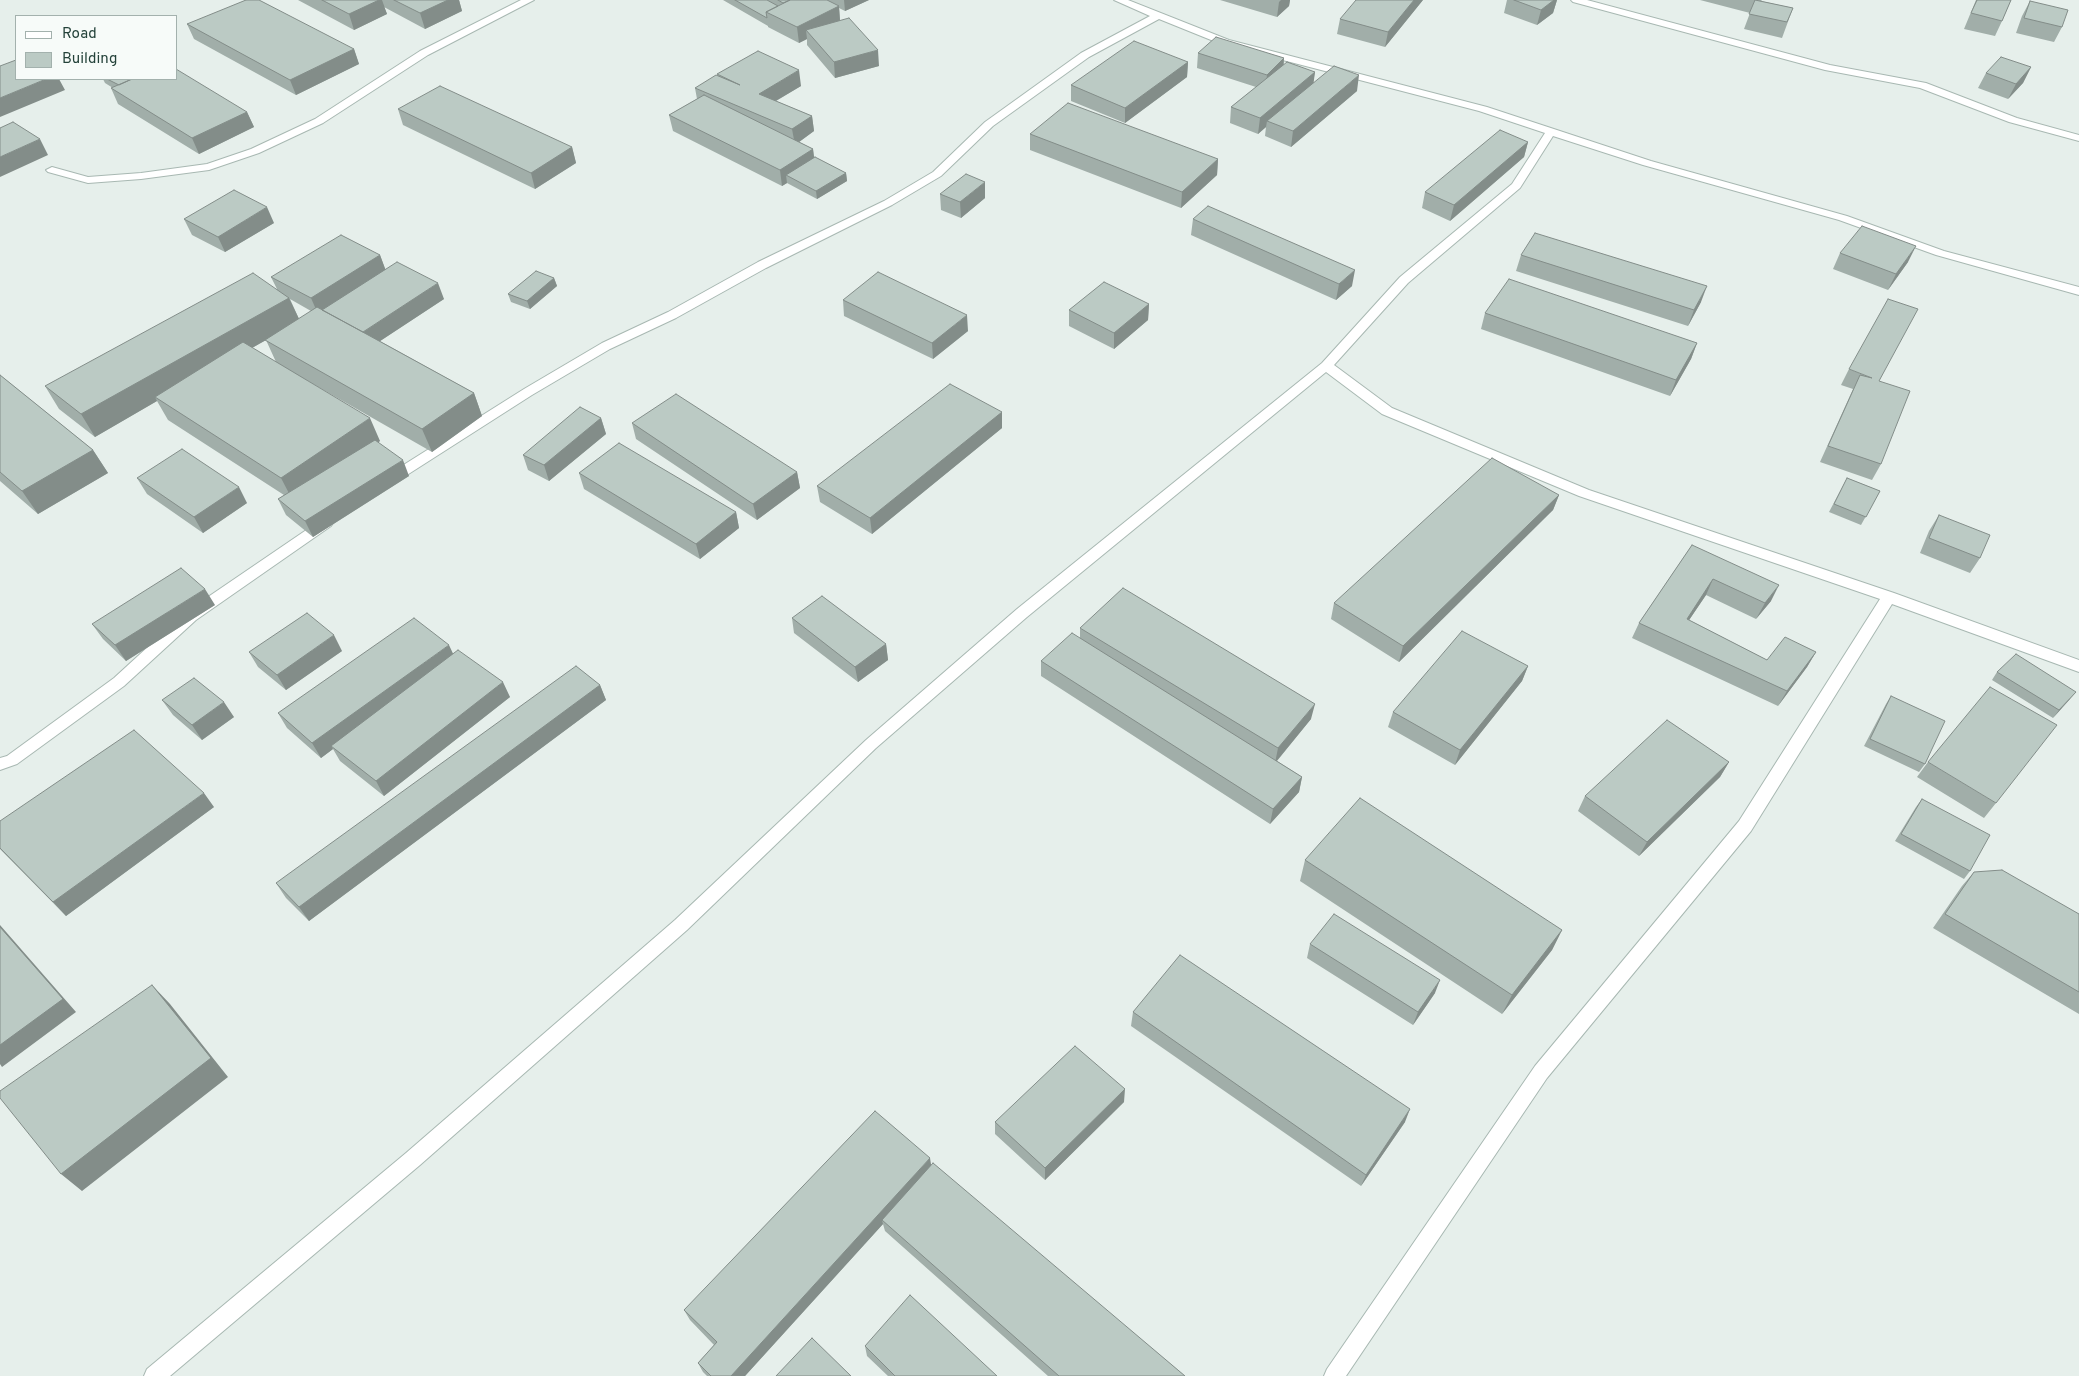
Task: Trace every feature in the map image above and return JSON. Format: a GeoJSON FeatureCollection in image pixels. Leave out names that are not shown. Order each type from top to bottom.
{"type":"FeatureCollection","features":[{"type":"Feature","properties":{"kind":"street"},"geometry":{"type":"LineString","coordinates":[[52,170],[88,180],[140,176],[209,167],[255,151],[319,121],[424,53],[529,0]]}},
{"type":"Feature","properties":{"kind":"street"},"geometry":{"type":"LineString","coordinates":[[1119,0],[1225,42],[1444,98],[1647,162],[1843,218],[1940,253],[2079,291]]}},
{"type":"Feature","properties":{"kind":"street"},"geometry":{"type":"LineString","coordinates":[[1576,0],[1638,12],[1829,68],[1922,85],[2013,120],[2079,138]]}},
{"type":"Feature","properties":{"kind":"street"},"geometry":{"type":"LineString","coordinates":[[382,485],[528,392],[606,346],[672,315],[762,265],[888,203],[937,174],[989,124],[1085,56],[1157,16]]}},
{"type":"Feature","properties":{"kind":"street"},"geometry":{"type":"LineString","coordinates":[[154,1376],[413,1159],[659,944],[871,744],[1022,613],[1326,366],[1404,280],[1516,186],[1551,131]]}},
{"type":"Feature","properties":{"kind":"street"},"geometry":{"type":"LineString","coordinates":[[1326,366],[1387,411],[1566,485],[1889,597],[2079,666]]}},
{"type":"Feature","properties":{"kind":"street"},"geometry":{"type":"LineString","coordinates":[[0,764],[12,760],[119,682],[191,616],[334,517]]}},
{"type":"Feature","properties":{"kind":"street"},"geometry":{"type":"LineString","coordinates":[[1334,1376],[1541,1072],[1745,826],[1889,597]]}},
{"type":"Feature","properties":{"kind":"building"},"geometry":{"type":"Polygon","coordinates":[[[246,0],[259,0],[354,49],[290,80],[187,24],[246,0]]]}},
{"type":"Feature","properties":{"kind":"building"},"geometry":{"type":"Polygon","coordinates":[[[322,0],[379,0],[349,14],[322,0]]]}},
{"type":"Feature","properties":{"kind":"building"},"geometry":{"type":"Polygon","coordinates":[[[394,0],[448,0],[420,13],[394,0]]]}},
{"type":"Feature","properties":{"kind":"building"},"geometry":{"type":"Polygon","coordinates":[[[735,0],[767,0],[778,6],[766,12],[767,18],[735,0]]]}},
{"type":"Feature","properties":{"kind":"building"},"geometry":{"type":"Polygon","coordinates":[[[778,0],[790,0],[783,3],[778,0]]]}},
{"type":"Feature","properties":{"kind":"building"},"geometry":{"type":"Polygon","coordinates":[[[790,0],[827,0],[839,6],[797,27],[766,12],[790,0]]]}},
{"type":"Feature","properties":{"kind":"building"},"geometry":{"type":"Polygon","coordinates":[[[1356,0],[1414,0],[1388,32],[1340,19],[1356,0]]]}},
{"type":"Feature","properties":{"kind":"building"},"geometry":{"type":"Polygon","coordinates":[[[1514,0],[1554,0],[1541,10],[1514,0]]]}},
{"type":"Feature","properties":{"kind":"building"},"geometry":{"type":"Polygon","coordinates":[[[1755,0],[1793,8],[1787,22],[1749,14],[1755,0]]]}},
{"type":"Feature","properties":{"kind":"building"},"geometry":{"type":"Polygon","coordinates":[[[1977,0],[2011,0],[2002,21],[1971,13],[1977,0]]]}},
{"type":"Feature","properties":{"kind":"building"},"geometry":{"type":"Polygon","coordinates":[[[2030,1],[2068,10],[2062,27],[2024,18],[2030,1]]]}},
{"type":"Feature","properties":{"kind":"building"},"geometry":{"type":"Polygon","coordinates":[[[849,18],[878,50],[834,62],[806,30],[849,18]]]}},
{"type":"Feature","properties":{"kind":"building"},"geometry":{"type":"Polygon","coordinates":[[[1216,37],[1284,58],[1267,75],[1198,53],[1216,37]]]}},
{"type":"Feature","properties":{"kind":"building"},"geometry":{"type":"Polygon","coordinates":[[[1134,41],[1188,62],[1125,108],[1071,85],[1134,41]]]}},
{"type":"Feature","properties":{"kind":"building"},"geometry":{"type":"Polygon","coordinates":[[[758,51],[799,70],[759,94],[812,116],[792,129],[695,88],[716,75],[740,85],[717,74],[758,51]]]}},
{"type":"Feature","properties":{"kind":"building"},"geometry":{"type":"Polygon","coordinates":[[[2001,57],[2031,67],[2016,84],[1986,73],[2001,57]]]}},
{"type":"Feature","properties":{"kind":"building"},"geometry":{"type":"Polygon","coordinates":[[[15,60],[15,80],[44,80],[0,98],[0,66],[15,60]]]}},
{"type":"Feature","properties":{"kind":"building"},"geometry":{"type":"Polygon","coordinates":[[[1287,62],[1315,72],[1260,118],[1231,107],[1287,62]]]}},
{"type":"Feature","properties":{"kind":"building"},"geometry":{"type":"Polygon","coordinates":[[[1334,66],[1359,75],[1293,131],[1267,121],[1334,66]]]}},
{"type":"Feature","properties":{"kind":"building"},"geometry":{"type":"Polygon","coordinates":[[[178,70],[247,112],[192,138],[111,88],[130,80],[178,80],[178,70]]]}},
{"type":"Feature","properties":{"kind":"building"},"geometry":{"type":"Polygon","coordinates":[[[109,80],[130,80],[119,85],[109,80]]]}},
{"type":"Feature","properties":{"kind":"building"},"geometry":{"type":"Polygon","coordinates":[[[440,86],[572,147],[531,173],[398,109],[440,86]]]}},
{"type":"Feature","properties":{"kind":"building"},"geometry":{"type":"Polygon","coordinates":[[[704,95],[813,149],[780,170],[669,115],[704,95]]]}},
{"type":"Feature","properties":{"kind":"building"},"geometry":{"type":"Polygon","coordinates":[[[1068,103],[1218,159],[1182,192],[1030,134],[1068,103]]]}},
{"type":"Feature","properties":{"kind":"building"},"geometry":{"type":"Polygon","coordinates":[[[13,122],[40,139],[0,157],[0,128],[13,122]]]}},
{"type":"Feature","properties":{"kind":"building"},"geometry":{"type":"Polygon","coordinates":[[[1500,130],[1528,142],[1454,205],[1425,192],[1500,130]]]}},
{"type":"Feature","properties":{"kind":"building"},"geometry":{"type":"Polygon","coordinates":[[[815,157],[846,173],[816,191],[786,175],[815,157]]]}},
{"type":"Feature","properties":{"kind":"building"},"geometry":{"type":"Polygon","coordinates":[[[966,174],[985,182],[960,202],[940,194],[966,174]]]}},
{"type":"Feature","properties":{"kind":"building"},"geometry":{"type":"Polygon","coordinates":[[[234,190],[267,207],[218,237],[184,219],[234,190]]]}},
{"type":"Feature","properties":{"kind":"building"},"geometry":{"type":"Polygon","coordinates":[[[1208,206],[1355,270],[1339,284],[1193,219],[1208,206]]]}},
{"type":"Feature","properties":{"kind":"building"},"geometry":{"type":"Polygon","coordinates":[[[1862,226],[1916,246],[1896,274],[1840,253],[1862,226]]]}},
{"type":"Feature","properties":{"kind":"building"},"geometry":{"type":"Polygon","coordinates":[[[1535,233],[1707,286],[1694,310],[1521,255],[1535,233]]]}},
{"type":"Feature","properties":{"kind":"building"},"geometry":{"type":"Polygon","coordinates":[[[341,235],[380,255],[311,298],[271,277],[341,235]]]}},
{"type":"Feature","properties":{"kind":"building"},"geometry":{"type":"Polygon","coordinates":[[[397,262],[438,283],[363,332],[322,310],[397,262]]]}},
{"type":"Feature","properties":{"kind":"building"},"geometry":{"type":"Polygon","coordinates":[[[536,271],[554,278],[527,301],[508,294],[536,271]]]}},
{"type":"Feature","properties":{"kind":"building"},"geometry":{"type":"Polygon","coordinates":[[[878,272],[967,315],[932,343],[843,300],[878,272]]]}},
{"type":"Feature","properties":{"kind":"building"},"geometry":{"type":"Polygon","coordinates":[[[253,273],[289,298],[81,414],[45,386],[253,273]]]}},
{"type":"Feature","properties":{"kind":"building"},"geometry":{"type":"Polygon","coordinates":[[[1509,279],[1697,343],[1676,380],[1485,313],[1509,279]]]}},
{"type":"Feature","properties":{"kind":"building"},"geometry":{"type":"Polygon","coordinates":[[[1104,282],[1149,304],[1114,333],[1069,310],[1104,282]]]}},
{"type":"Feature","properties":{"kind":"building"},"geometry":{"type":"Polygon","coordinates":[[[1888,299],[1918,309],[1879,381],[1910,391],[1881,464],[1828,446],[1860,375],[1872,378],[1849,369],[1888,299]]]}},
{"type":"Feature","properties":{"kind":"building"},"geometry":{"type":"Polygon","coordinates":[[[317,307],[474,393],[422,429],[265,340],[317,307]]]}},
{"type":"Feature","properties":{"kind":"building"},"geometry":{"type":"Polygon","coordinates":[[[243,342],[370,418],[281,478],[155,397],[243,342]]]}},
{"type":"Feature","properties":{"kind":"building"},"geometry":{"type":"Polygon","coordinates":[[[0,375],[93,450],[22,491],[0,472],[0,375]]]}},
{"type":"Feature","properties":{"kind":"building"},"geometry":{"type":"Polygon","coordinates":[[[950,384],[1002,412],[870,518],[817,486],[950,384]]]}},
{"type":"Feature","properties":{"kind":"building"},"geometry":{"type":"Polygon","coordinates":[[[676,394],[797,472],[753,504],[632,423],[676,394]]]}},
{"type":"Feature","properties":{"kind":"building"},"geometry":{"type":"Polygon","coordinates":[[[580,407],[601,418],[544,465],[523,455],[580,407]]]}},
{"type":"Feature","properties":{"kind":"building"},"geometry":{"type":"Polygon","coordinates":[[[375,440],[403,460],[305,521],[278,499],[375,440]]]}},
{"type":"Feature","properties":{"kind":"building"},"geometry":{"type":"Polygon","coordinates":[[[619,443],[736,512],[696,544],[579,473],[619,443]]]}},
{"type":"Feature","properties":{"kind":"building"},"geometry":{"type":"Polygon","coordinates":[[[182,449],[239,487],[194,517],[137,478],[182,449]]]}},
{"type":"Feature","properties":{"kind":"building"},"geometry":{"type":"Polygon","coordinates":[[[1492,458],[1559,495],[1403,646],[1334,603],[1492,458]]]}},
{"type":"Feature","properties":{"kind":"building"},"geometry":{"type":"Polygon","coordinates":[[[1847,478],[1880,491],[1866,517],[1834,504],[1847,478]]]}},
{"type":"Feature","properties":{"kind":"building"},"geometry":{"type":"Polygon","coordinates":[[[1939,515],[1990,535],[1980,558],[1929,538],[1939,515]]]}},
{"type":"Feature","properties":{"kind":"building"},"geometry":{"type":"Polygon","coordinates":[[[1692,545],[1779,585],[1765,603],[1713,579],[1687,619],[1767,660],[1785,637],[1816,652],[1787,691],[1639,623],[1692,545]]]}},
{"type":"Feature","properties":{"kind":"building"},"geometry":{"type":"Polygon","coordinates":[[[181,568],[205,589],[115,645],[92,624],[181,568]]]}},
{"type":"Feature","properties":{"kind":"building"},"geometry":{"type":"Polygon","coordinates":[[[1123,588],[1315,704],[1278,748],[1080,628],[1123,588]]]}},
{"type":"Feature","properties":{"kind":"building"},"geometry":{"type":"Polygon","coordinates":[[[822,596],[886,644],[855,667],[792,618],[822,596]]]}},
{"type":"Feature","properties":{"kind":"building"},"geometry":{"type":"Polygon","coordinates":[[[307,613],[334,635],[277,675],[249,652],[307,613]]]}},
{"type":"Feature","properties":{"kind":"building"},"geometry":{"type":"Polygon","coordinates":[[[414,618],[449,645],[312,743],[278,713],[414,618]]]}},
{"type":"Feature","properties":{"kind":"building"},"geometry":{"type":"Polygon","coordinates":[[[1462,631],[1528,666],[1460,750],[1393,712],[1462,631]]]}},
{"type":"Feature","properties":{"kind":"building"},"geometry":{"type":"Polygon","coordinates":[[[1072,633],[1302,777],[1273,809],[1041,661],[1072,633]]]}},
{"type":"Feature","properties":{"kind":"building"},"geometry":{"type":"Polygon","coordinates":[[[458,650],[503,682],[376,781],[331,746],[458,650]]]}},
{"type":"Feature","properties":{"kind":"building"},"geometry":{"type":"Polygon","coordinates":[[[2016,654],[2076,692],[2059,710],[1997,672],[2016,654]]]}},
{"type":"Feature","properties":{"kind":"building"},"geometry":{"type":"Polygon","coordinates":[[[576,666],[600,685],[299,907],[276,883],[576,666]]]}},
{"type":"Feature","properties":{"kind":"building"},"geometry":{"type":"Polygon","coordinates":[[[194,678],[224,702],[192,725],[162,700],[194,678]]]}},
{"type":"Feature","properties":{"kind":"building"},"geometry":{"type":"Polygon","coordinates":[[[1990,687],[2057,725],[1996,803],[1928,762],[1990,687]]]}},
{"type":"Feature","properties":{"kind":"building"},"geometry":{"type":"Polygon","coordinates":[[[1891,696],[1945,721],[1925,764],[1870,739],[1891,696]]]}},
{"type":"Feature","properties":{"kind":"building"},"geometry":{"type":"Polygon","coordinates":[[[1667,720],[1729,762],[1647,842],[1585,796],[1667,720]]]}},
{"type":"Feature","properties":{"kind":"building"},"geometry":{"type":"Polygon","coordinates":[[[134,730],[204,793],[53,902],[0,848],[0,821],[134,730]]]}},
{"type":"Feature","properties":{"kind":"building"},"geometry":{"type":"Polygon","coordinates":[[[1360,798],[1562,930],[1512,995],[1305,860],[1360,798]]]}},
{"type":"Feature","properties":{"kind":"building"},"geometry":{"type":"Polygon","coordinates":[[[1922,799],[1990,835],[1970,871],[1901,834],[1922,799]]]}},
{"type":"Feature","properties":{"kind":"building"},"geometry":{"type":"Polygon","coordinates":[[[2002,870],[2079,914],[2079,992],[1945,914],[1974,872],[2002,870]]]}},
{"type":"Feature","properties":{"kind":"building"},"geometry":{"type":"Polygon","coordinates":[[[1334,914],[1440,980],[1418,1012],[1310,944],[1334,914]]]}},
{"type":"Feature","properties":{"kind":"building"},"geometry":{"type":"Polygon","coordinates":[[[0,927],[63,999],[0,1045],[0,927]]]}},
{"type":"Feature","properties":{"kind":"building"},"geometry":{"type":"Polygon","coordinates":[[[1180,955],[1410,1109],[1366,1175],[1133,1012],[1180,955]]]}},
{"type":"Feature","properties":{"kind":"building"},"geometry":{"type":"Polygon","coordinates":[[[152,985],[211,1058],[61,1174],[0,1098],[0,1091],[152,985]]]}},
{"type":"Feature","properties":{"kind":"building"},"geometry":{"type":"Polygon","coordinates":[[[1075,1046],[1125,1089],[1045,1168],[995,1122],[1075,1046]]]}},
{"type":"Feature","properties":{"kind":"building"},"geometry":{"type":"Polygon","coordinates":[[[875,1111],[930,1158],[731,1376],[711,1376],[698,1363],[717,1342],[684,1310],[875,1111]]]}},
{"type":"Feature","properties":{"kind":"building"},"geometry":{"type":"Polygon","coordinates":[[[933,1163],[1185,1376],[1059,1376],[882,1220],[933,1163]]]}},
{"type":"Feature","properties":{"kind":"building"},"geometry":{"type":"Polygon","coordinates":[[[910,1295],[997,1376],[895,1376],[865,1346],[910,1295]]]}},
{"type":"Feature","properties":{"kind":"building"},"geometry":{"type":"Polygon","coordinates":[[[812,1338],[851,1376],[776,1376],[812,1338]]]}}]}
